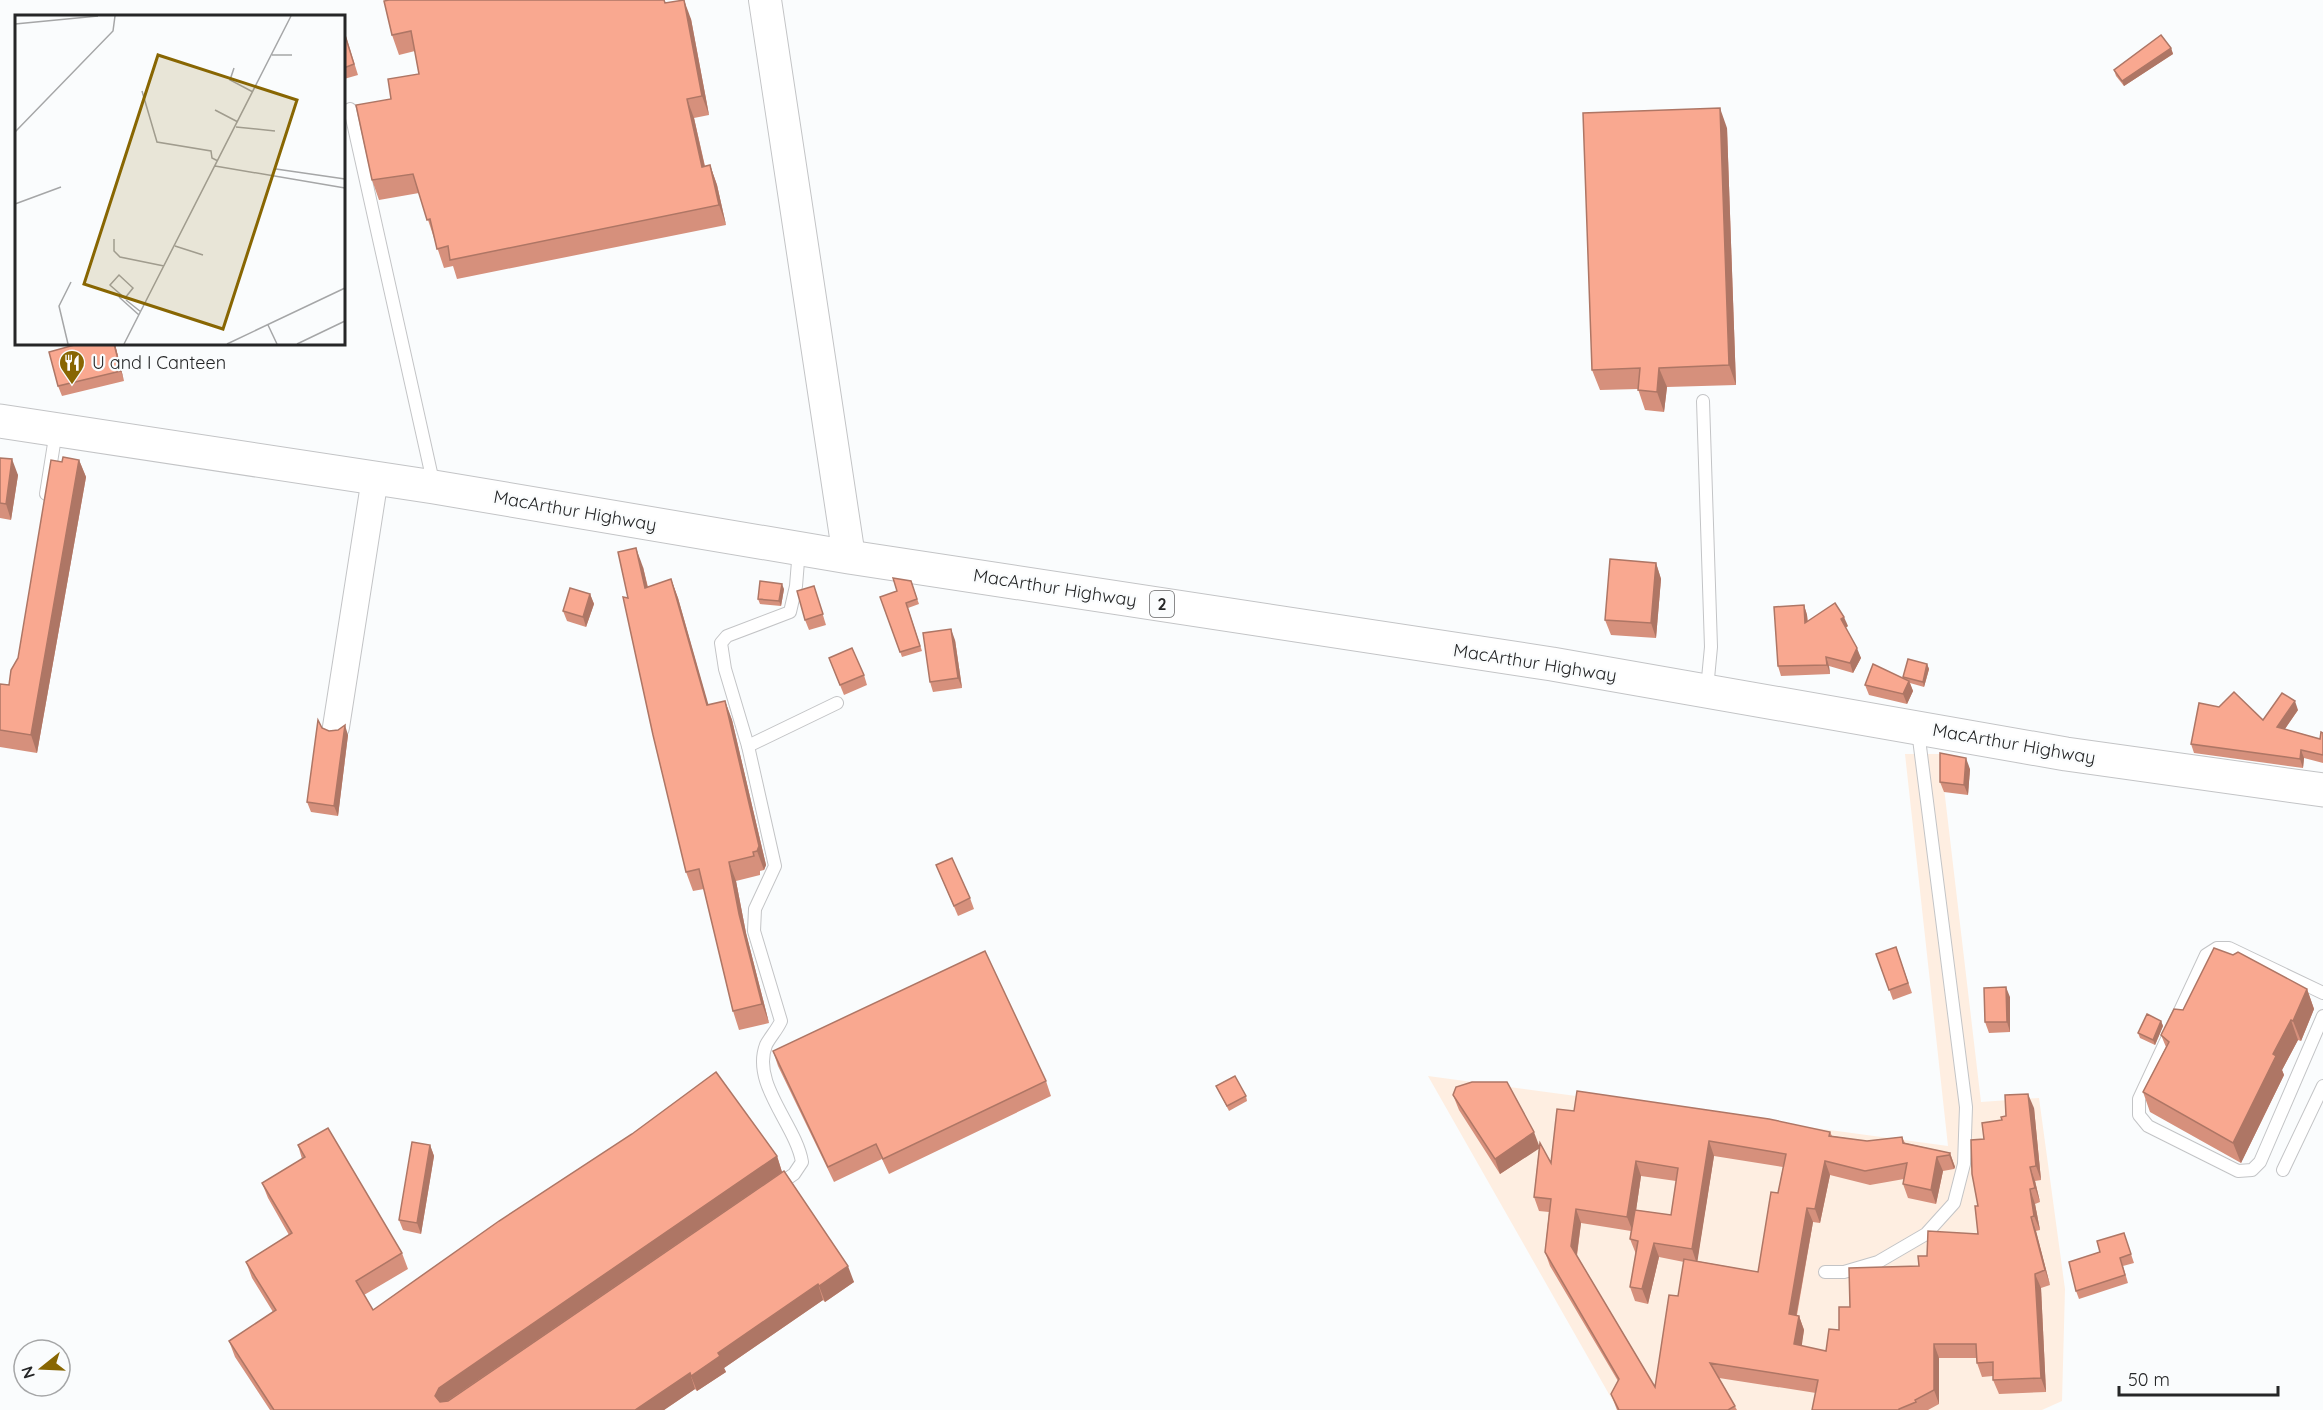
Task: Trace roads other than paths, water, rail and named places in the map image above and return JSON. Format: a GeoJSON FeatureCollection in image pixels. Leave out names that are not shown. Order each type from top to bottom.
{"type":"FeatureCollection","features":[{"type":"Feature","properties":{"kind":"highway","name":"MacArthur Highway"},"geometry":{"type":"LineString","coordinates":[[0,421],[434,487],[849,557],[1552,664],[1917,726],[2066,754],[2323,790]]}},
{"type":"Feature","properties":{"kind":"street"},"geometry":{"type":"LineString","coordinates":[[765,0],[849,557]]}},
{"type":"Feature","properties":{"kind":"street"},"geometry":{"type":"LineString","coordinates":[[336,728],[375,478]]}},
{"type":"Feature","properties":{"kind":"lane"},"geometry":{"type":"LineString","coordinates":[[350,110],[434,487]]}},
{"type":"Feature","properties":{"kind":"lane"},"geometry":{"type":"LineString","coordinates":[[1703,402],[1711,647],[1707,691]]}},
{"type":"Feature","properties":{"kind":"lane"},"geometry":{"type":"LineString","coordinates":[[43,512],[56,430]]}},
{"type":"Feature","properties":{"kind":"lane"},"geometry":{"type":"LineString","coordinates":[[765,1194],[794,1174],[802,1162],[800,1147],[768,1086],[763,1059],[767,1044],[781,1022],[754,931],[755,909],[775,866],[748,746],[725,669],[721,642],[727,636],[789,612],[795,586],[799,548]]}},
{"type":"Feature","properties":{"kind":"lane"},"geometry":{"type":"LineString","coordinates":[[748,746],[837,703]]}},
{"type":"Feature","properties":{"kind":"lane"},"geometry":{"type":"LineString","coordinates":[[1824,1272],[1844,1272],[1878,1262],[1926,1234],[1954,1203],[1964,1164],[1966,1107],[1917,726]]}},
{"type":"Feature","properties":{"kind":"lane"},"geometry":{"type":"LineString","coordinates":[[2323,993],[2229,948],[2217,948],[2206,956],[2139,1099],[2139,1115],[2148,1126],[2238,1172],[2252,1170],[2259,1162],[2323,1016]]}},
{"type":"Feature","properties":{"kind":"lane"},"geometry":{"type":"LineString","coordinates":[[2283,1170],[2323,1086]]}},
{"type":"Feature","properties":{"kind":"place","name":"U and I Canteen"},"geometry":{"type":"Point","coordinates":[72,386]}}]}
